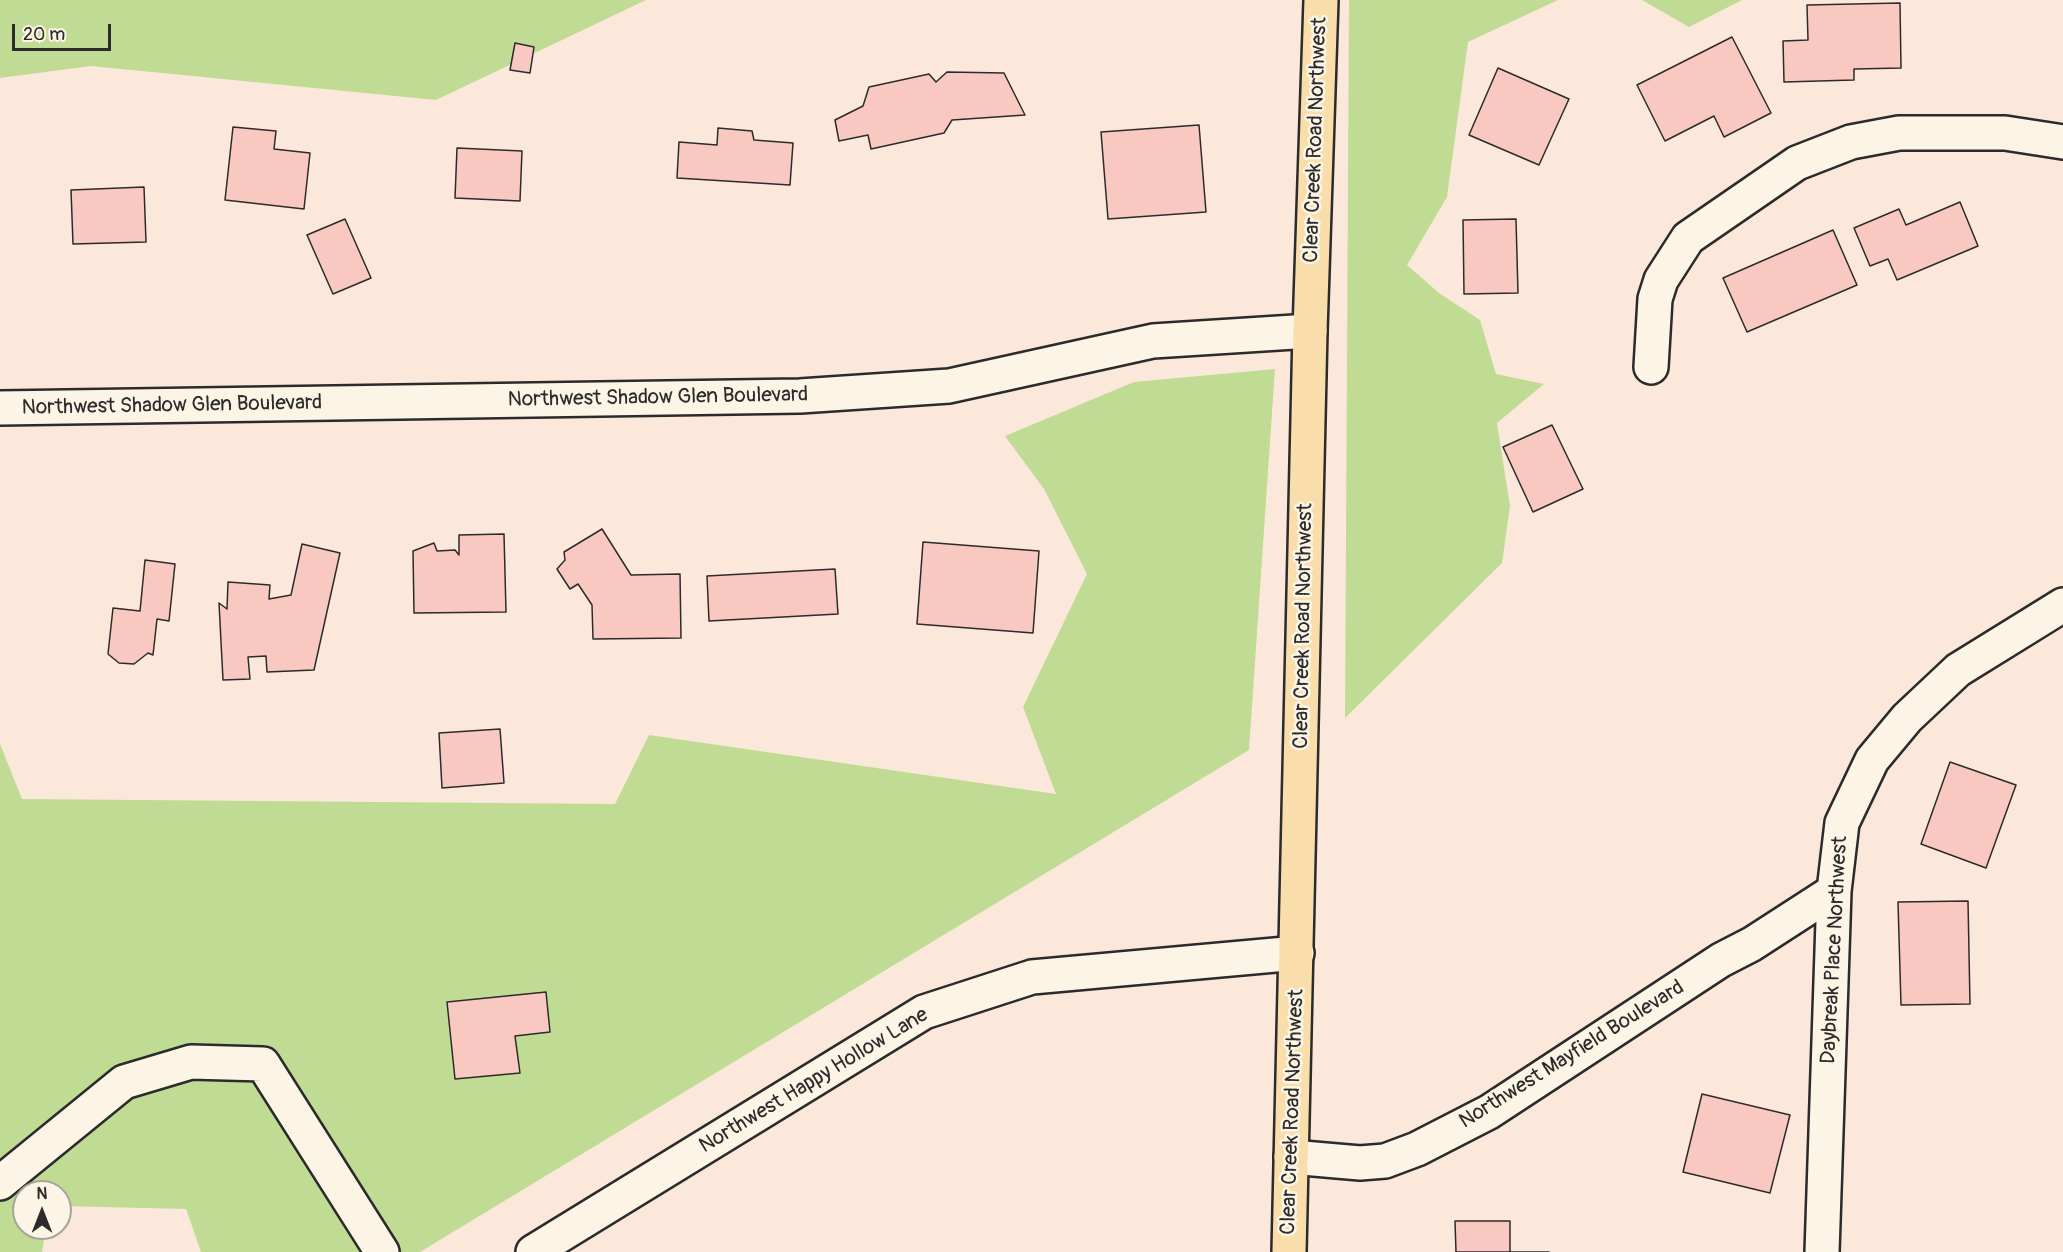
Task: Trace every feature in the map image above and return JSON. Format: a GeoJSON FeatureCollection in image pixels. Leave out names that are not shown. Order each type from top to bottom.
{"type":"FeatureCollection","features":[{"type":"Feature","properties":{"kind":"main road","name":"Clear Creek Road Northwest"},"geometry":{"type":"LineString","coordinates":[[1289,1252],[1310,331],[1321,0]]}},
{"type":"Feature","properties":{"kind":"street"},"geometry":{"type":"LineString","coordinates":[[1651,366],[1655,299],[1661,280],[1688,238],[1797,163],[1851,142],[1899,133],[2005,133],[2063,142]]}},
{"type":"Feature","properties":{"kind":"street","name":"Northwest Shadow Glen Boulevard"},"geometry":{"type":"LineString","coordinates":[[0,408],[800,396],[949,386],[1153,341],[1310,331]]}},
{"type":"Feature","properties":{"kind":"street","name":"Daybreak Place Northwest"},"geometry":{"type":"LineString","coordinates":[[1822,1252],[1834,891],[1842,823],[1872,760],[1907,718],[1958,670],[2063,605]]}},
{"type":"Feature","properties":{"kind":"street","name":"Northwest Mayfield Boulevard"},"geometry":{"type":"LineString","coordinates":[[1291,1157],[1360,1163],[1385,1161],[1418,1149],[1489,1112],[1721,960],[1752,944],[1834,891]]}},
{"type":"Feature","properties":{"kind":"street","name":"Northwest Happy Hollow Lane"},"geometry":{"type":"LineString","coordinates":[[533,1252],[924,1012],[1032,977],[1297,953]]}},
{"type":"Feature","properties":{"kind":"street"},"geometry":{"type":"LineString","coordinates":[[0,1183],[124,1082],[191,1062],[263,1064],[382,1252]]}},
{"type":"Feature","properties":{"kind":"green space"},"geometry":{"type":"Polygon","coordinates":[[[0,0],[646,0],[436,100],[91,66],[0,78],[0,0]]]}},
{"type":"Feature","properties":{"kind":"green space"},"geometry":{"type":"Polygon","coordinates":[[[1349,0],[1558,0],[1468,42],[1447,197],[1407,265],[1439,293],[1480,320],[1496,374],[1544,384],[1497,423],[1510,506],[1502,563],[1345,718],[1349,0]]]}},
{"type":"Feature","properties":{"kind":"green space"},"geometry":{"type":"Polygon","coordinates":[[[1642,0],[1742,0],[1689,27],[1642,0]]]}},
{"type":"Feature","properties":{"kind":"green space"},"geometry":{"type":"Polygon","coordinates":[[[1275,369],[1249,750],[420,1252],[201,1252],[186,1209],[72,1206],[72,1180],[12,1180],[12,1240],[44,1240],[42,1252],[0,1252],[0,744],[22,799],[615,804],[649,735],[1056,794],[1023,707],[1087,574],[1044,489],[1005,436],[1134,382],[1275,369]]]}},
{"type":"Feature","properties":{"kind":"building"},"geometry":{"type":"Polygon","coordinates":[[[1900,3],[1901,68],[1854,69],[1854,80],[1784,82],[1783,41],[1808,40],[1807,5],[1900,3]]]}},
{"type":"Feature","properties":{"kind":"building"},"geometry":{"type":"Polygon","coordinates":[[[1732,37],[1771,113],[1724,137],[1714,116],[1665,141],[1637,85],[1732,37]]]}},
{"type":"Feature","properties":{"kind":"building"},"geometry":{"type":"Polygon","coordinates":[[[515,43],[534,47],[530,73],[510,70],[515,43]]]}},
{"type":"Feature","properties":{"kind":"building"},"geometry":{"type":"Polygon","coordinates":[[[1498,68],[1569,99],[1539,165],[1469,135],[1498,68]]]}},
{"type":"Feature","properties":{"kind":"building"},"geometry":{"type":"Polygon","coordinates":[[[947,72],[1004,73],[1025,115],[952,120],[944,133],[871,149],[868,135],[839,141],[835,120],[863,106],[869,87],[929,74],[936,82],[947,72]]]}},
{"type":"Feature","properties":{"kind":"building"},"geometry":{"type":"Polygon","coordinates":[[[1199,125],[1206,212],[1108,219],[1101,132],[1199,125]]]}},
{"type":"Feature","properties":{"kind":"building"},"geometry":{"type":"Polygon","coordinates":[[[233,127],[276,131],[274,149],[310,153],[304,209],[225,200],[233,127]]]}},
{"type":"Feature","properties":{"kind":"building"},"geometry":{"type":"Polygon","coordinates":[[[718,128],[752,131],[754,140],[793,143],[790,185],[677,178],[679,142],[717,145],[718,128]]]}},
{"type":"Feature","properties":{"kind":"building"},"geometry":{"type":"Polygon","coordinates":[[[457,148],[522,151],[520,201],[455,198],[457,148]]]}},
{"type":"Feature","properties":{"kind":"building"},"geometry":{"type":"Polygon","coordinates":[[[144,187],[146,242],[73,244],[71,190],[144,187]]]}},
{"type":"Feature","properties":{"kind":"building"},"geometry":{"type":"Polygon","coordinates":[[[1960,202],[1978,246],[1897,280],[1888,259],[1870,266],[1854,228],[1899,209],[1906,225],[1960,202]]]}},
{"type":"Feature","properties":{"kind":"building"},"geometry":{"type":"Polygon","coordinates":[[[345,219],[371,278],[333,294],[307,235],[345,219]]]}},
{"type":"Feature","properties":{"kind":"building"},"geometry":{"type":"Polygon","coordinates":[[[1516,219],[1518,293],[1464,294],[1463,220],[1516,219]]]}},
{"type":"Feature","properties":{"kind":"building"},"geometry":{"type":"Polygon","coordinates":[[[1833,230],[1857,285],[1747,332],[1723,278],[1833,230]]]}},
{"type":"Feature","properties":{"kind":"building"},"geometry":{"type":"Polygon","coordinates":[[[1552,425],[1583,489],[1533,512],[1503,447],[1552,425]]]}},
{"type":"Feature","properties":{"kind":"building"},"geometry":{"type":"Polygon","coordinates":[[[602,529],[631,575],[680,574],[681,638],[593,639],[592,605],[578,584],[570,589],[557,569],[565,560],[564,552],[602,529]]]}},
{"type":"Feature","properties":{"kind":"building"},"geometry":{"type":"Polygon","coordinates":[[[504,534],[506,612],[414,613],[413,551],[434,543],[437,551],[455,550],[459,555],[459,535],[504,534]]]}},
{"type":"Feature","properties":{"kind":"building"},"geometry":{"type":"Polygon","coordinates":[[[923,542],[1039,551],[1033,633],[917,624],[923,542]]]}},
{"type":"Feature","properties":{"kind":"building"},"geometry":{"type":"Polygon","coordinates":[[[302,544],[340,553],[314,670],[267,672],[266,656],[248,657],[250,679],[223,680],[219,603],[227,609],[228,582],[270,585],[269,599],[291,595],[302,544]]]}},
{"type":"Feature","properties":{"kind":"building"},"geometry":{"type":"Polygon","coordinates":[[[145,560],[175,564],[169,621],[157,619],[153,655],[148,653],[134,664],[119,663],[108,654],[113,608],[140,611],[145,560]]]}},
{"type":"Feature","properties":{"kind":"building"},"geometry":{"type":"Polygon","coordinates":[[[835,569],[838,614],[709,621],[707,576],[835,569]]]}},
{"type":"Feature","properties":{"kind":"building"},"geometry":{"type":"Polygon","coordinates":[[[500,729],[504,783],[442,788],[439,733],[500,729]]]}},
{"type":"Feature","properties":{"kind":"building"},"geometry":{"type":"Polygon","coordinates":[[[1950,762],[2016,785],[1986,868],[1921,844],[1950,762]]]}},
{"type":"Feature","properties":{"kind":"building"},"geometry":{"type":"Polygon","coordinates":[[[1968,901],[1970,1004],[1901,1005],[1898,902],[1968,901]]]}},
{"type":"Feature","properties":{"kind":"building"},"geometry":{"type":"Polygon","coordinates":[[[546,992],[550,1032],[515,1036],[520,1073],[455,1079],[447,1002],[546,992]]]}},
{"type":"Feature","properties":{"kind":"building"},"geometry":{"type":"Polygon","coordinates":[[[1702,1094],[1790,1115],[1770,1193],[1683,1172],[1702,1094]]]}},
{"type":"Feature","properties":{"kind":"building"},"geometry":{"type":"Polygon","coordinates":[[[1455,1221],[1510,1221],[1510,1252],[1456,1252],[1455,1221]]]}}]}
